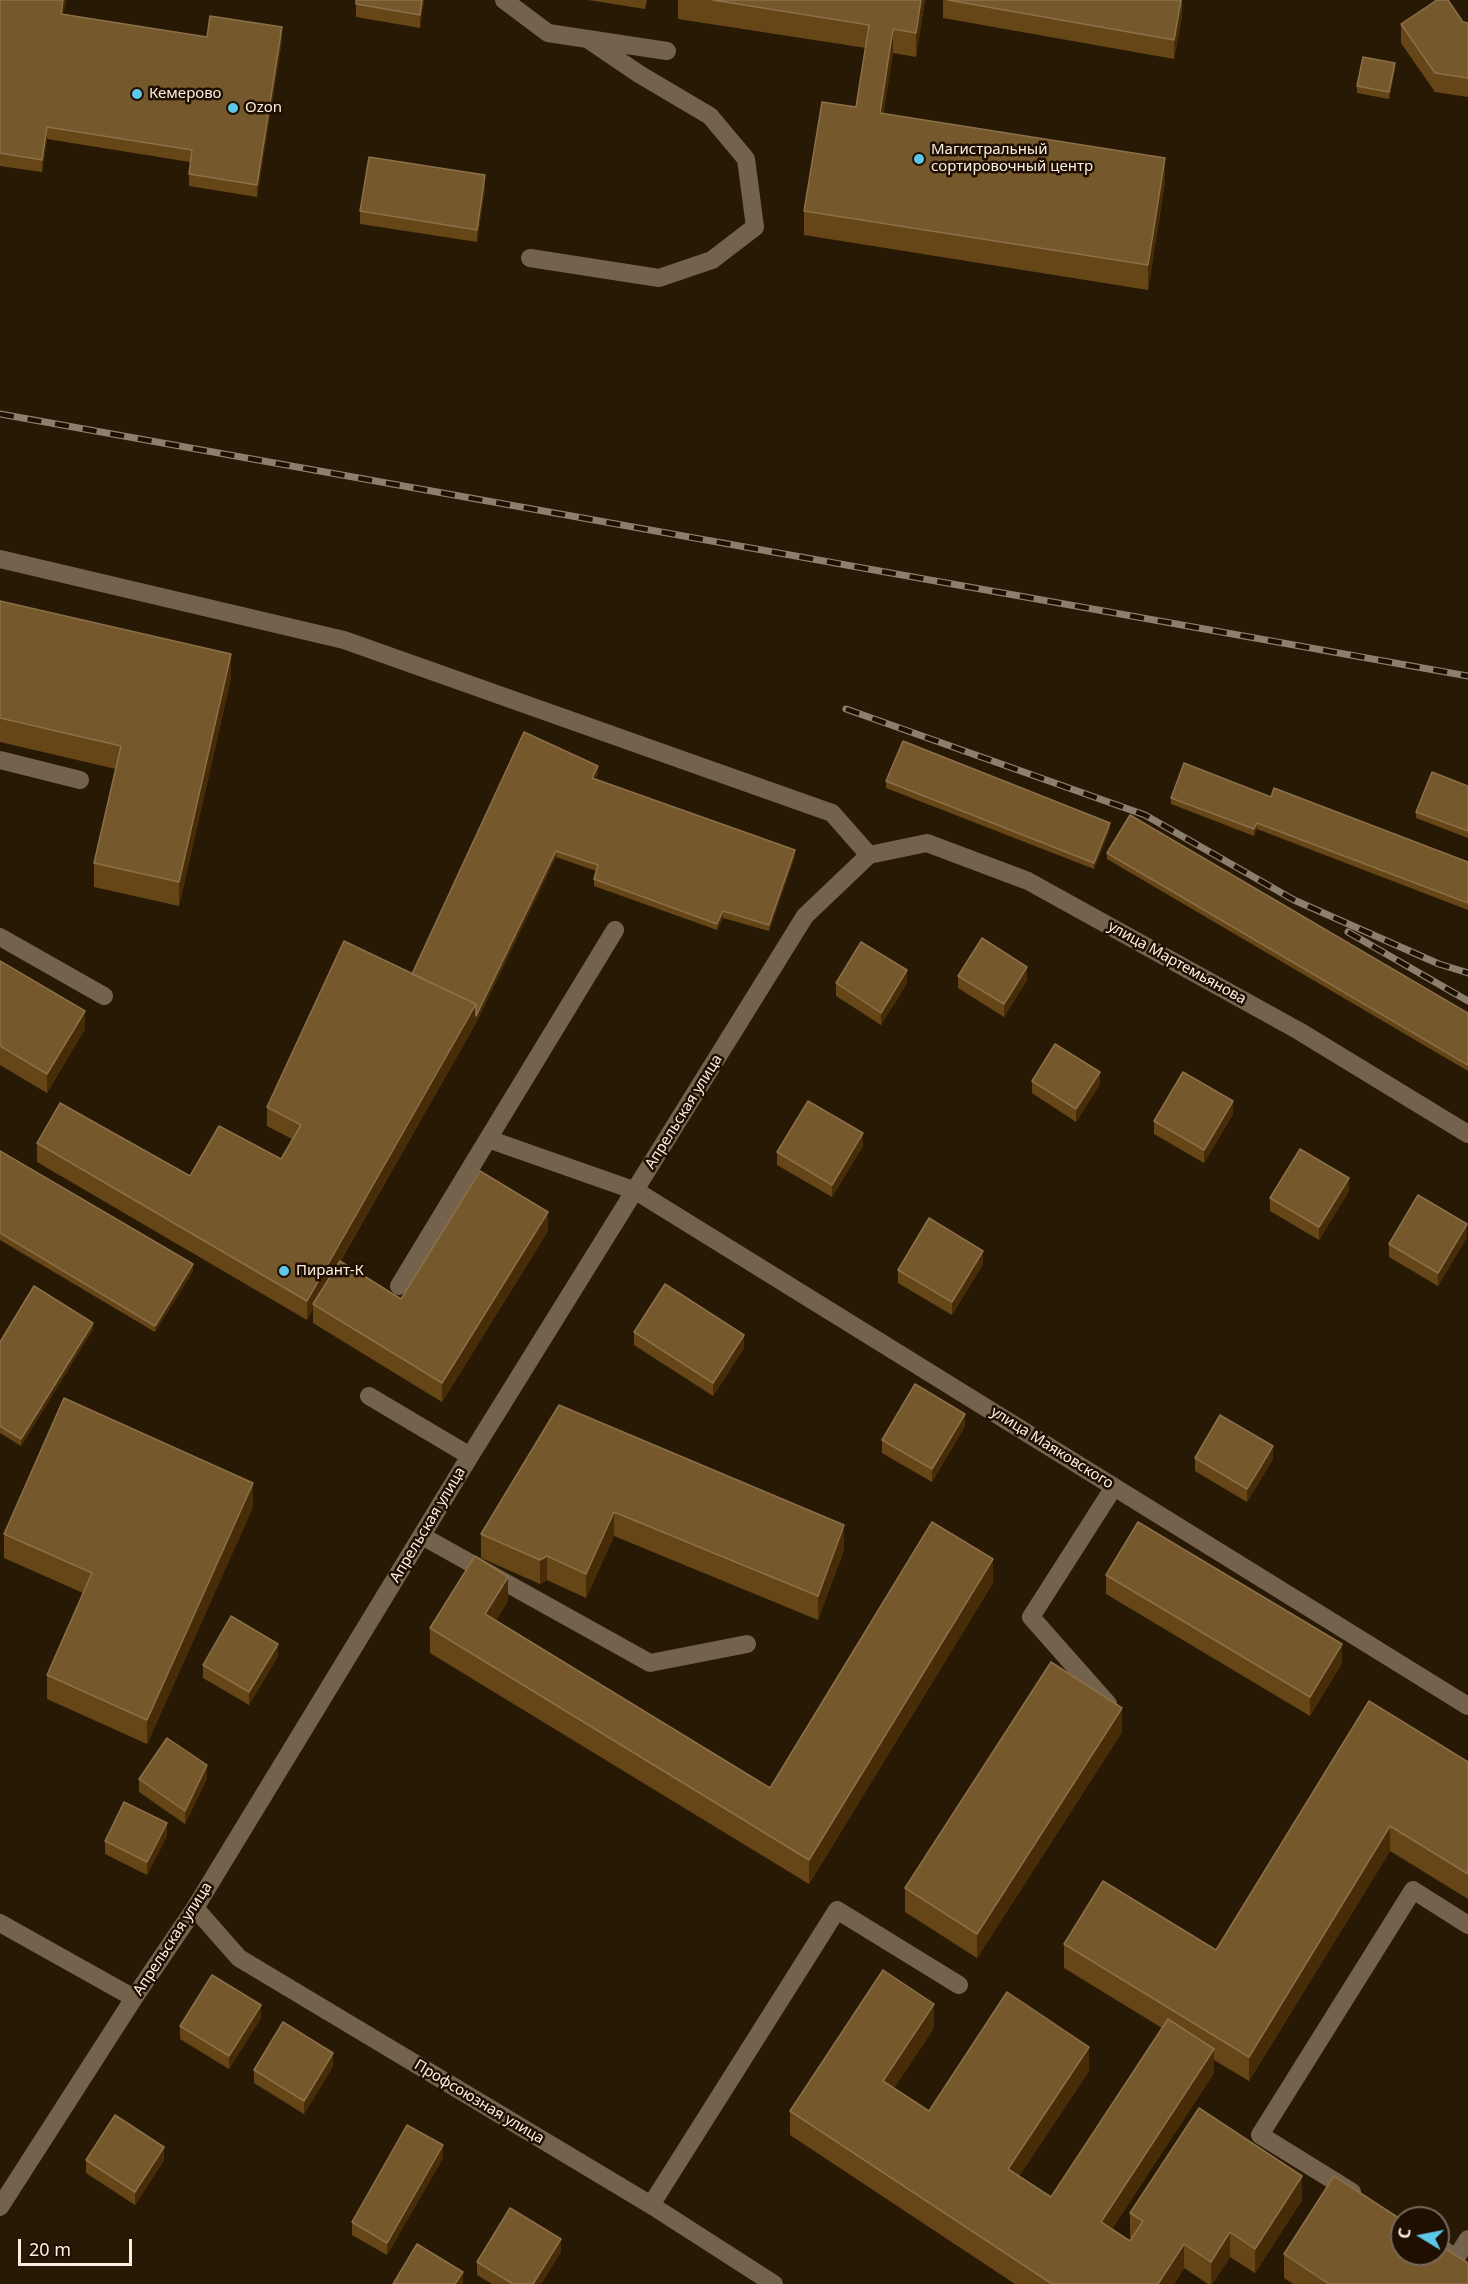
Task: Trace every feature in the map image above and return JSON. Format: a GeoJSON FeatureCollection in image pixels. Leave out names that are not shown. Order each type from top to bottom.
{"type":"FeatureCollection","features":[{"type":"Feature","properties":{"kind":"street"},"geometry":{"type":"LineString","coordinates":[[504,0],[548,33],[667,51]]}},
{"type":"Feature","properties":{"kind":"street"},"geometry":{"type":"LineString","coordinates":[[530,258],[659,278],[712,260],[755,227],[746,159],[710,116],[639,74],[589,40]]}},
{"type":"Feature","properties":{"kind":"street"},"geometry":{"type":"LineString","coordinates":[[0,559],[344,640],[832,813],[869,855]]}},
{"type":"Feature","properties":{"kind":"street"},"geometry":{"type":"LineString","coordinates":[[0,760],[80,780]]}},
{"type":"Feature","properties":{"kind":"street","name":"улица Мартемьянова"},"geometry":{"type":"LineString","coordinates":[[869,855],[927,843],[1028,881],[1299,1030],[1468,1134]]}},
{"type":"Feature","properties":{"kind":"street","name":"Апрельская улица"},"geometry":{"type":"LineString","coordinates":[[0,2207],[134,1998],[195,1908],[470,1456],[805,916],[869,855]]}},
{"type":"Feature","properties":{"kind":"street"},"geometry":{"type":"LineString","coordinates":[[399,1286],[615,930]]}},
{"type":"Feature","properties":{"kind":"street"},"geometry":{"type":"LineString","coordinates":[[0,937],[104,996]]}},
{"type":"Feature","properties":{"kind":"street","name":"улица Маяковского"},"geometry":{"type":"LineString","coordinates":[[488,1139],[636,1191],[1468,1706]]}},
{"type":"Feature","properties":{"kind":"street"},"geometry":{"type":"LineString","coordinates":[[369,1396],[470,1456]]}},
{"type":"Feature","properties":{"kind":"street"},"geometry":{"type":"LineString","coordinates":[[1108,1704],[1031,1617],[1114,1487]]}},
{"type":"Feature","properties":{"kind":"street"},"geometry":{"type":"LineString","coordinates":[[422,1536],[650,1663],[747,1644]]}},
{"type":"Feature","properties":{"kind":"street"},"geometry":{"type":"LineString","coordinates":[[1372,2205],[1260,2134],[1413,1890],[1468,1925]]}},
{"type":"Feature","properties":{"kind":"street","name":"Профсоюзная улица"},"geometry":{"type":"LineString","coordinates":[[195,1908],[239,1958],[651,2205],[774,2284]]}},
{"type":"Feature","properties":{"kind":"street"},"geometry":{"type":"LineString","coordinates":[[651,2205],[837,1910],[959,1984]]}},
{"type":"Feature","properties":{"kind":"street"},"geometry":{"type":"LineString","coordinates":[[0,1923],[134,1998]]}},
{"type":"Feature","properties":{"kind":"street"},"geometry":{"type":"LineString","coordinates":[[1450,2254],[1456,2258],[1468,2240]]}},
{"type":"Feature","properties":{"kind":"building","name":"Кемерово"},"geometry":{"type":"Polygon","coordinates":[[[0,0],[63,0],[61,14],[207,37],[210,16],[282,27],[257,185],[189,174],[192,150],[47,127],[42,160],[0,153],[0,0]]]}},
{"type":"Feature","properties":{"kind":"building"},"geometry":{"type":"Polygon","coordinates":[[[356,0],[422,0],[420,15],[356,4],[356,0]]]}},
{"type":"Feature","properties":{"kind":"building","name":"Магистральный сортировочный центр"},"geometry":{"type":"Polygon","coordinates":[[[713,0],[921,0],[916,33],[893,29],[880,113],[1165,158],[1148,265],[804,211],[822,102],[856,107],[869,25],[713,0]]]}},
{"type":"Feature","properties":{"kind":"building"},"geometry":{"type":"Polygon","coordinates":[[[948,0],[1181,0],[1174,40],[948,0]]]}},
{"type":"Feature","properties":{"kind":"building"},"geometry":{"type":"Polygon","coordinates":[[[1437,0],[1448,0],[1463,22],[1468,23],[1468,78],[1435,73],[1401,24],[1437,0]]]}},
{"type":"Feature","properties":{"kind":"building"},"geometry":{"type":"Polygon","coordinates":[[[1363,57],[1395,63],[1389,92],[1357,86],[1363,57]]]}},
{"type":"Feature","properties":{"kind":"building"},"geometry":{"type":"Polygon","coordinates":[[[369,157],[485,175],[477,230],[360,211],[369,157]]]}},
{"type":"Feature","properties":{"kind":"building"},"geometry":{"type":"Polygon","coordinates":[[[0,601],[231,654],[179,882],[94,863],[121,746],[0,718],[0,601]]]}},
{"type":"Feature","properties":{"kind":"building"},"geometry":{"type":"Polygon","coordinates":[[[524,732],[598,766],[592,778],[795,850],[769,925],[723,911],[717,924],[594,879],[598,865],[556,851],[476,1016],[476,1004],[412,974],[524,732]]]}},
{"type":"Feature","properties":{"kind":"building"},"geometry":{"type":"Polygon","coordinates":[[[903,741],[1110,823],[1094,863],[886,781],[903,741]]]}},
{"type":"Feature","properties":{"kind":"building"},"geometry":{"type":"Polygon","coordinates":[[[1184,763],[1271,797],[1274,788],[1468,862],[1468,903],[1257,823],[1254,829],[1171,798],[1184,763]]]}},
{"type":"Feature","properties":{"kind":"building"},"geometry":{"type":"Polygon","coordinates":[[[1432,772],[1468,786],[1468,831],[1416,812],[1432,772]]]}},
{"type":"Feature","properties":{"kind":"building"},"geometry":{"type":"Polygon","coordinates":[[[1130,815],[1468,1013],[1468,1065],[1107,853],[1130,815]]]}},
{"type":"Feature","properties":{"kind":"building"},"geometry":{"type":"Polygon","coordinates":[[[982,938],[1027,967],[1004,1004],[958,976],[982,938]]]}},
{"type":"Feature","properties":{"kind":"building"},"geometry":{"type":"Polygon","coordinates":[[[344,941],[476,1004],[307,1301],[37,1143],[60,1103],[190,1176],[219,1126],[281,1159],[301,1125],[267,1107],[344,941]]]}},
{"type":"Feature","properties":{"kind":"building"},"geometry":{"type":"Polygon","coordinates":[[[861,942],[907,970],[881,1013],[836,983],[861,942]]]}},
{"type":"Feature","properties":{"kind":"building"},"geometry":{"type":"Polygon","coordinates":[[[0,961],[85,1011],[47,1074],[0,1046],[0,961]]]}},
{"type":"Feature","properties":{"kind":"building"},"geometry":{"type":"Polygon","coordinates":[[[1055,1044],[1100,1072],[1076,1109],[1032,1081],[1055,1044]]]}},
{"type":"Feature","properties":{"kind":"building"},"geometry":{"type":"Polygon","coordinates":[[[1183,1072],[1233,1101],[1204,1150],[1154,1121],[1183,1072]]]}},
{"type":"Feature","properties":{"kind":"building"},"geometry":{"type":"Polygon","coordinates":[[[808,1101],[863,1133],[832,1185],[777,1152],[808,1101]]]}},
{"type":"Feature","properties":{"kind":"building"},"geometry":{"type":"Polygon","coordinates":[[[1300,1149],[1349,1178],[1319,1227],[1270,1198],[1300,1149]]]}},
{"type":"Feature","properties":{"kind":"building"},"geometry":{"type":"Polygon","coordinates":[[[0,1151],[193,1264],[155,1326],[0,1233],[0,1151]]]}},
{"type":"Feature","properties":{"kind":"building"},"geometry":{"type":"Polygon","coordinates":[[[480,1171],[548,1212],[442,1383],[313,1304],[340,1261],[401,1299],[480,1171]]]}},
{"type":"Feature","properties":{"kind":"building"},"geometry":{"type":"Polygon","coordinates":[[[1418,1195],[1467,1224],[1438,1273],[1389,1244],[1418,1195]]]}},
{"type":"Feature","properties":{"kind":"building"},"geometry":{"type":"Polygon","coordinates":[[[929,1218],[983,1251],[952,1302],[898,1270],[929,1218]]]}},
{"type":"Feature","properties":{"kind":"building"},"geometry":{"type":"Polygon","coordinates":[[[665,1284],[744,1335],[713,1383],[634,1332],[665,1284]]]}},
{"type":"Feature","properties":{"kind":"building"},"geometry":{"type":"Polygon","coordinates":[[[34,1286],[93,1323],[21,1439],[0,1426],[0,1342],[34,1286]]]}},
{"type":"Feature","properties":{"kind":"building"},"geometry":{"type":"Polygon","coordinates":[[[915,1384],[965,1414],[932,1469],[882,1440],[915,1384]]]}},
{"type":"Feature","properties":{"kind":"building"},"geometry":{"type":"Polygon","coordinates":[[[64,1398],[253,1483],[147,1720],[47,1675],[92,1573],[4,1534],[64,1398]]]}},
{"type":"Feature","properties":{"kind":"building"},"geometry":{"type":"Polygon","coordinates":[[[559,1405],[844,1525],[818,1596],[614,1512],[586,1574],[547,1556],[540,1560],[481,1534],[559,1405]]]}},
{"type":"Feature","properties":{"kind":"building"},"geometry":{"type":"Polygon","coordinates":[[[1220,1415],[1273,1446],[1247,1489],[1195,1458],[1220,1415]]]}},
{"type":"Feature","properties":{"kind":"building"},"geometry":{"type":"Polygon","coordinates":[[[932,1522],[993,1559],[809,1860],[430,1628],[475,1556],[508,1577],[485,1614],[770,1788],[932,1522]]]}},
{"type":"Feature","properties":{"kind":"building"},"geometry":{"type":"Polygon","coordinates":[[[1138,1522],[1342,1644],[1310,1697],[1106,1575],[1138,1522]]]}},
{"type":"Feature","properties":{"kind":"building"},"geometry":{"type":"Polygon","coordinates":[[[231,1616],[278,1644],[249,1692],[203,1665],[231,1616]]]}},
{"type":"Feature","properties":{"kind":"building"},"geometry":{"type":"Polygon","coordinates":[[[1051,1662],[1122,1708],[977,1934],[905,1888],[1051,1662]]]}},
{"type":"Feature","properties":{"kind":"building"},"geometry":{"type":"Polygon","coordinates":[[[1369,1701],[1468,1762],[1468,1874],[1390,1826],[1249,2057],[1064,1944],[1103,1881],[1216,1950],[1369,1701]]]}},
{"type":"Feature","properties":{"kind":"building"},"geometry":{"type":"Polygon","coordinates":[[[167,1738],[207,1765],[185,1811],[139,1779],[167,1738]]]}},
{"type":"Feature","properties":{"kind":"building"},"geometry":{"type":"Polygon","coordinates":[[[124,1802],[167,1823],[147,1862],[105,1841],[124,1802]]]}},
{"type":"Feature","properties":{"kind":"building"},"geometry":{"type":"Polygon","coordinates":[[[883,1970],[934,2004],[883,2081],[929,2111],[1007,1992],[1089,2047],[1008,2169],[1051,2197],[1168,2019],[1214,2049],[1101,2222],[1130,2241],[1143,2221],[1130,2213],[1199,2108],[1302,2176],[1255,2249],[1230,2232],[1211,2262],[1184,2244],[1158,2284],[1052,2284],[790,2111],[883,1970]]]}},
{"type":"Feature","properties":{"kind":"building"},"geometry":{"type":"Polygon","coordinates":[[[212,1975],[261,2005],[229,2056],[180,2026],[212,1975]]]}},
{"type":"Feature","properties":{"kind":"building"},"geometry":{"type":"Polygon","coordinates":[[[283,2022],[333,2053],[304,2101],[254,2070],[283,2022]]]}},
{"type":"Feature","properties":{"kind":"building"},"geometry":{"type":"Polygon","coordinates":[[[115,2115],[164,2147],[135,2192],[86,2160],[115,2115]]]}},
{"type":"Feature","properties":{"kind":"building"},"geometry":{"type":"Polygon","coordinates":[[[407,2125],[443,2145],[387,2243],[352,2222],[407,2125]]]}},
{"type":"Feature","properties":{"kind":"building"},"geometry":{"type":"Polygon","coordinates":[[[1334,2176],[1390,2212],[1390,2266],[1450,2266],[1450,2252],[1468,2263],[1468,2284],[1329,2284],[1284,2254],[1334,2176]]]}},
{"type":"Feature","properties":{"kind":"building"},"geometry":{"type":"Polygon","coordinates":[[[510,2208],[561,2239],[533,2284],[513,2284],[477,2262],[510,2208]]]}},
{"type":"Feature","properties":{"kind":"building"},"geometry":{"type":"Polygon","coordinates":[[[417,2244],[463,2272],[455,2284],[393,2284],[417,2244]]]}},
{"type":"Feature","properties":{"kind":"railway"},"geometry":{"type":"LineString","coordinates":[[0,414],[1468,676]]}},
{"type":"Feature","properties":{"kind":"railway"},"geometry":{"type":"LineString","coordinates":[[846,709],[1145,815],[1294,900],[1439,964],[1468,973]]}},
{"type":"Feature","properties":{"kind":"railway"},"geometry":{"type":"LineString","coordinates":[[1348,932],[1468,1001]]}},
{"type":"Feature","properties":{"kind":"place","name":"Кемерово"},"geometry":{"type":"Point","coordinates":[137,94]}},
{"type":"Feature","properties":{"kind":"place","name":"Ozon"},"geometry":{"type":"Point","coordinates":[233,108]}},
{"type":"Feature","properties":{"kind":"place","name":"Магистральный сортировочный центр"},"geometry":{"type":"Point","coordinates":[919,159]}},
{"type":"Feature","properties":{"kind":"place","name":"Пирант-К"},"geometry":{"type":"Point","coordinates":[284,1271]}}]}
